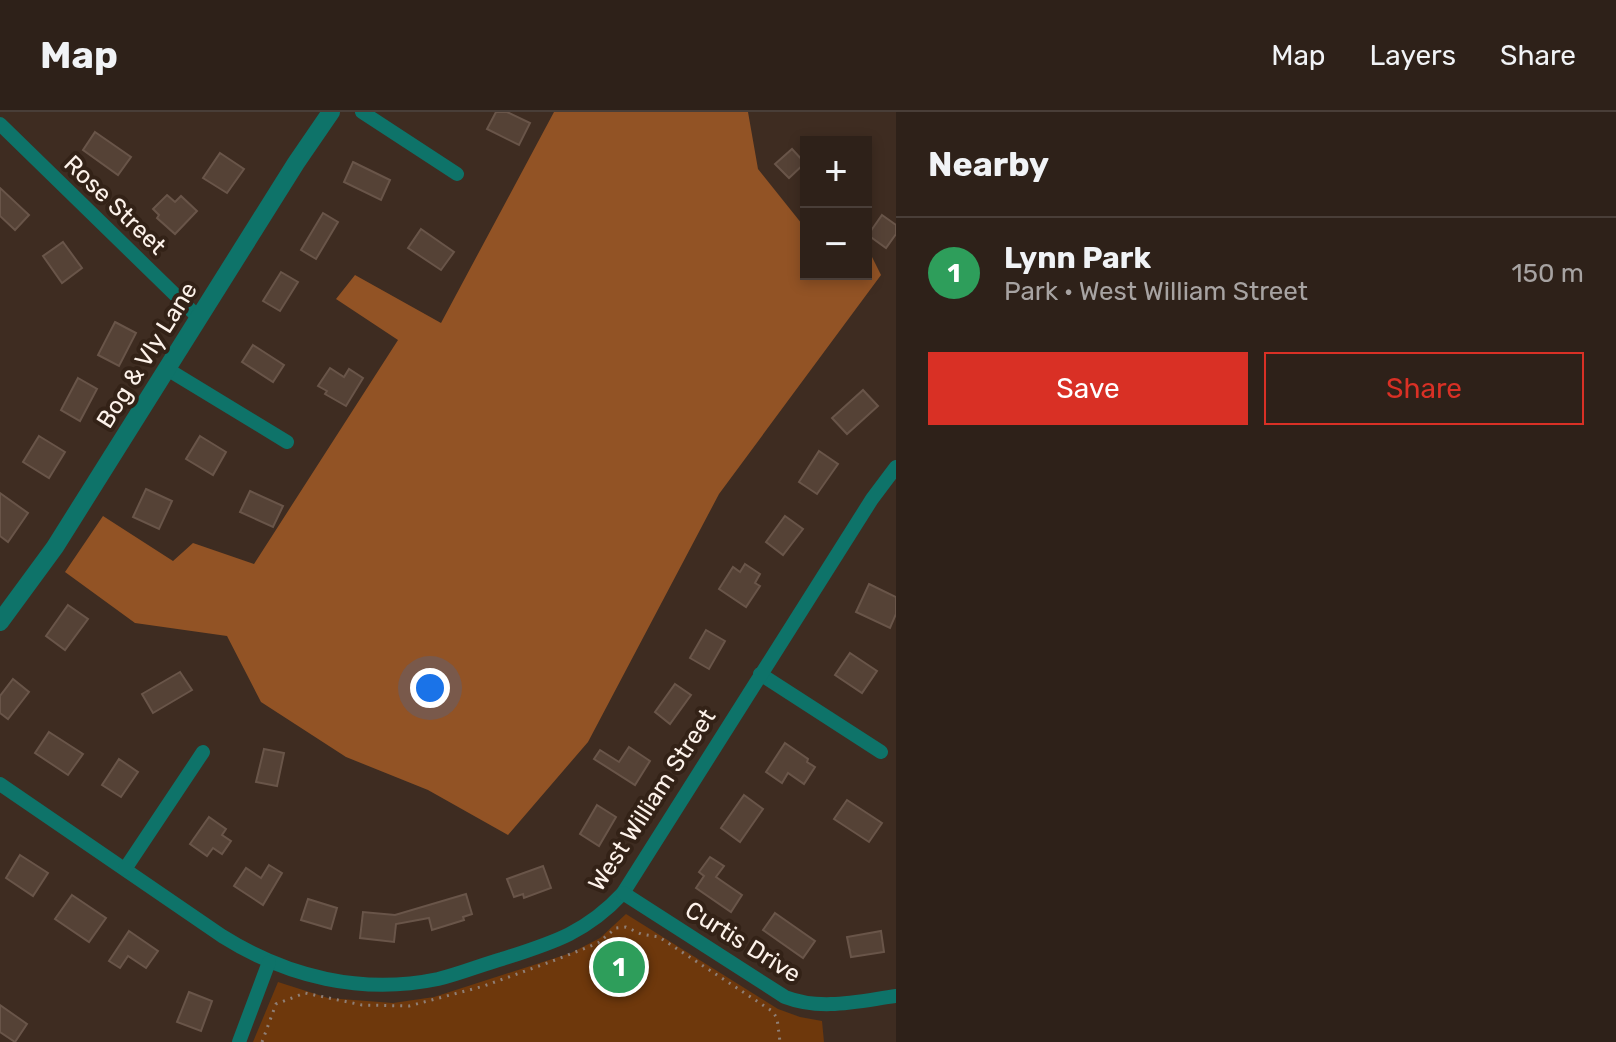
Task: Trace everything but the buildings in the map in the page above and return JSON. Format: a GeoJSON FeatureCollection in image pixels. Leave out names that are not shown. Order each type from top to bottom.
{"type":"FeatureCollection","features":[{"type":"Feature","properties":{"kind":"street","name":"Bog & Vly Lane"},"geometry":{"type":"LineString","coordinates":[[0,622],[55,547],[331,112]]}},
{"type":"Feature","properties":{"kind":"street"},"geometry":{"type":"LineString","coordinates":[[362,112],[457,174]]}},
{"type":"Feature","properties":{"kind":"street","name":"Rose Street"},"geometry":{"type":"LineString","coordinates":[[0,124],[199,318]]}},
{"type":"Feature","properties":{"kind":"street"},"geometry":{"type":"LineString","coordinates":[[167,369],[287,442]]}},
{"type":"Feature","properties":{"kind":"street","name":"West William Street"},"geometry":{"type":"LineString","coordinates":[[0,784],[240,947],[269,962],[317,977],[378,985],[440,979],[538,947],[574,932],[600,915],[623,893],[872,499],[896,467]]}},
{"type":"Feature","properties":{"kind":"street"},"geometry":{"type":"LineString","coordinates":[[760,674],[881,752]]}},
{"type":"Feature","properties":{"kind":"street"},"geometry":{"type":"LineString","coordinates":[[125,869],[203,752]]}},
{"type":"Feature","properties":{"kind":"street","name":"Curtis Drive"},"geometry":{"type":"LineString","coordinates":[[623,893],[795,1001],[825,1005],[896,996]]}},
{"type":"Feature","properties":{"kind":"street"},"geometry":{"type":"LineString","coordinates":[[239,1042],[269,962]]}},
{"type":"Feature","properties":{"kind":"path"},"geometry":{"type":"LineString","coordinates":[[262,1042],[276,1004],[305,993],[362,1005],[409,1006],[490,984],[598,943],[616,928],[626,927],[659,937],[772,1011],[777,1018],[780,1042]]}},
{"type":"Feature","properties":{"kind":"shaded area"},"geometry":{"type":"Polygon","coordinates":[[[554,112],[748,112],[758,169],[800,222],[800,280],[872,280],[872,257],[881,275],[719,494],[588,742],[508,835],[428,790],[346,757],[261,702],[227,636],[135,623],[65,572],[103,516],[173,561],[193,543],[254,564],[398,340],[336,299],[355,275],[441,323],[554,112]]]}},
{"type":"Feature","properties":{"kind":"shaded area"},"geometry":{"type":"Polygon","coordinates":[[[626,914],[778,1009],[822,1021],[824,1042],[253,1042],[278,982],[328,998],[393,1003],[434,997],[571,953],[600,938],[626,914]]]}},
{"type":"Feature","properties":{"kind":"place","name":"Lynn Park"},"geometry":{"type":"Point","coordinates":[619,967]}}]}
